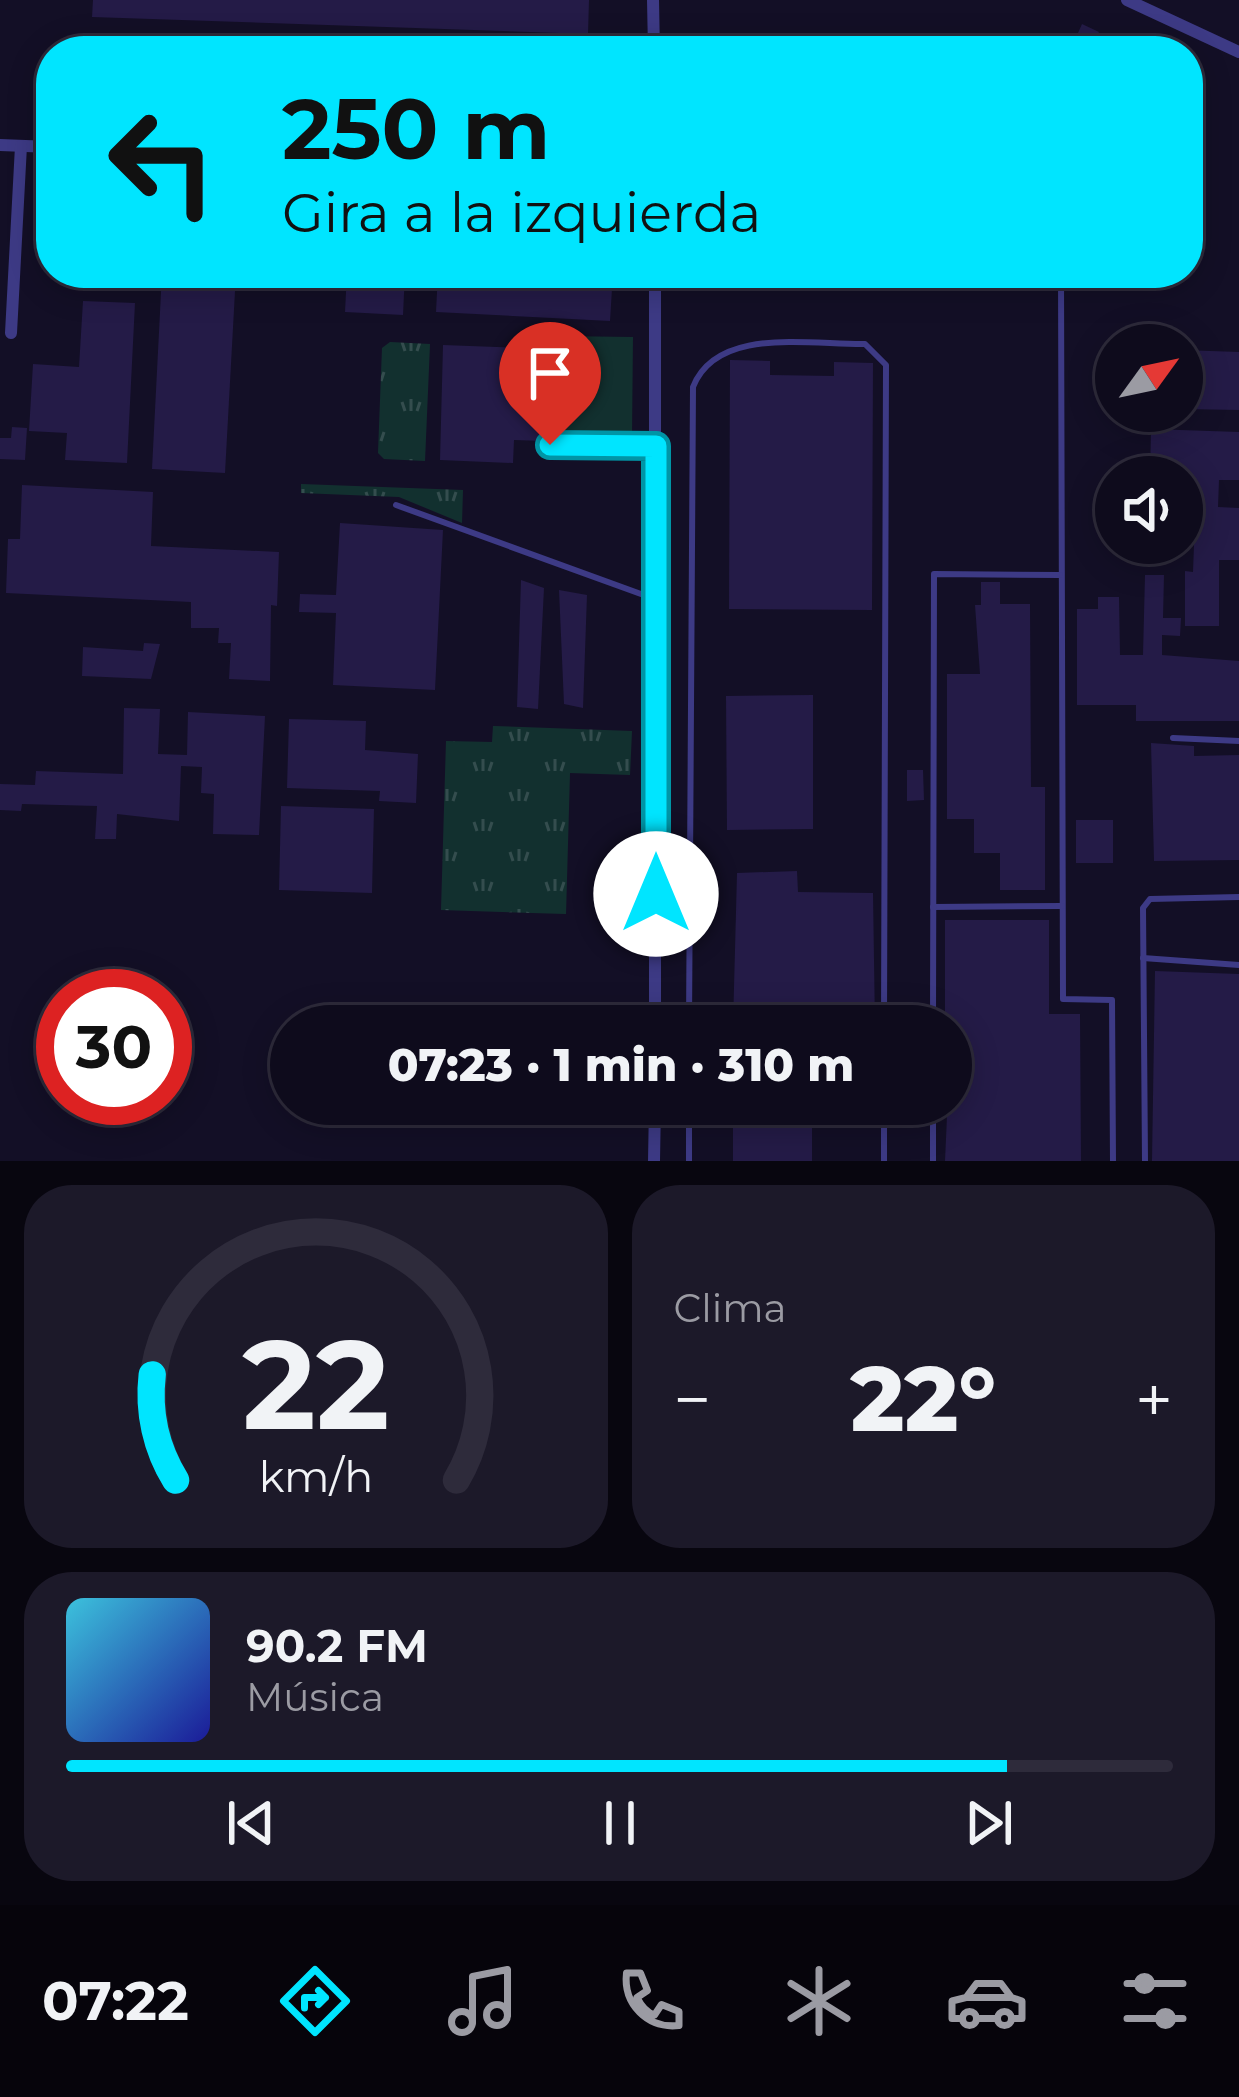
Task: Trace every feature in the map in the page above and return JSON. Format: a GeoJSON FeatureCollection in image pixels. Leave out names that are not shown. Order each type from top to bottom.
{"type":"FeatureCollection","features":[{"type":"Feature","properties":{"kind":"street"},"geometry":{"type":"LineString","coordinates":[[653,0],[654,36]]}},
{"type":"Feature","properties":{"kind":"street"},"geometry":{"type":"LineString","coordinates":[[1126,0],[1239,52]]}},
{"type":"Feature","properties":{"kind":"street"},"geometry":{"type":"LineString","coordinates":[[0,145],[36,146]]}},
{"type":"Feature","properties":{"kind":"street"},"geometry":{"type":"LineString","coordinates":[[11,333],[21,146]]}},
{"type":"Feature","properties":{"kind":"street"},"geometry":{"type":"LineString","coordinates":[[655,1005],[656,288]]}},
{"type":"Feature","properties":{"kind":"street"},"geometry":{"type":"LineString","coordinates":[[654,1161],[655,1125]]}},
{"type":"Feature","properties":{"kind":"lane"},"geometry":{"type":"LineString","coordinates":[[1061,288],[1063,999],[1112,1000],[1113,1161]]}},
{"type":"Feature","properties":{"kind":"lane"},"geometry":{"type":"LineString","coordinates":[[689,1005],[693,387],[700,368],[728,348],[865,344],[886,365],[884,1005]]}},
{"type":"Feature","properties":{"kind":"lane"},"geometry":{"type":"LineString","coordinates":[[550,445],[656,446]]}},
{"type":"Feature","properties":{"kind":"lane"},"geometry":{"type":"LineString","coordinates":[[395,505],[656,599]]}},
{"type":"Feature","properties":{"kind":"lane"},"geometry":{"type":"LineString","coordinates":[[933,1005],[934,574],[1062,575]]}},
{"type":"Feature","properties":{"kind":"lane"},"geometry":{"type":"LineString","coordinates":[[1173,738],[1239,741]]}},
{"type":"Feature","properties":{"kind":"lane"},"geometry":{"type":"LineString","coordinates":[[618,894],[656,894]]}},
{"type":"Feature","properties":{"kind":"lane"},"geometry":{"type":"LineString","coordinates":[[1145,1161],[1143,908],[1150,899],[1239,897]]}},
{"type":"Feature","properties":{"kind":"lane"},"geometry":{"type":"LineString","coordinates":[[933,907],[1063,906]]}},
{"type":"Feature","properties":{"kind":"lane"},"geometry":{"type":"LineString","coordinates":[[1143,958],[1239,965]]}},
{"type":"Feature","properties":{"kind":"lane"},"geometry":{"type":"LineString","coordinates":[[689,1125],[689,1161]]}},
{"type":"Feature","properties":{"kind":"lane"},"geometry":{"type":"LineString","coordinates":[[884,1125],[884,1161]]}},
{"type":"Feature","properties":{"kind":"lane"},"geometry":{"type":"LineString","coordinates":[[933,1125],[933,1161]]}},
{"type":"Feature","properties":{"kind":"green space"},"geometry":{"type":"Polygon","coordinates":[[[561,336],[633,337],[632,436],[560,435],[561,336]]]}},
{"type":"Feature","properties":{"kind":"green space"},"geometry":{"type":"Polygon","coordinates":[[[390,342],[430,344],[425,461],[384,459],[378,453],[382,348],[390,342]]]}},
{"type":"Feature","properties":{"kind":"green space"},"geometry":{"type":"Polygon","coordinates":[[[301,484],[463,490],[462,523],[399,497],[301,493],[301,484]]]}},
{"type":"Feature","properties":{"kind":"green space"},"geometry":{"type":"Polygon","coordinates":[[[493,726],[632,731],[630,775],[570,773],[566,914],[441,910],[446,741],[492,742],[493,726]]]}},
{"type":"Feature","properties":{"kind":"building"},"geometry":{"type":"Polygon","coordinates":[[[93,0],[589,0],[588,34],[92,17],[93,0]]]}},
{"type":"Feature","properties":{"kind":"building"},"geometry":{"type":"Polygon","coordinates":[[[1082,24],[1099,32],[1097,36],[1077,36],[1082,24]]]}},
{"type":"Feature","properties":{"kind":"building"},"geometry":{"type":"Polygon","coordinates":[[[161,288],[235,288],[225,473],[152,469],[161,288]]]}},
{"type":"Feature","properties":{"kind":"building"},"geometry":{"type":"Polygon","coordinates":[[[346,288],[404,288],[403,315],[345,312],[346,288]]]}},
{"type":"Feature","properties":{"kind":"building"},"geometry":{"type":"Polygon","coordinates":[[[437,288],[612,288],[610,321],[436,312],[437,288]]]}},
{"type":"Feature","properties":{"kind":"building"},"geometry":{"type":"Polygon","coordinates":[[[83,301],[135,303],[127,463],[65,460],[67,433],[29,431],[33,364],[79,367],[83,301]]]}},
{"type":"Feature","properties":{"kind":"building"},"geometry":{"type":"Polygon","coordinates":[[[443,345],[520,348],[520,361],[546,362],[544,441],[514,440],[513,463],[440,460],[443,345]]]}},
{"type":"Feature","properties":{"kind":"building"},"geometry":{"type":"Polygon","coordinates":[[[1203,351],[1239,352],[1239,410],[1203,409],[1203,351]]]}},
{"type":"Feature","properties":{"kind":"building"},"geometry":{"type":"Polygon","coordinates":[[[730,360],[770,361],[770,375],[834,376],[834,362],[873,363],[872,610],[729,609],[730,360]]]}},
{"type":"Feature","properties":{"kind":"building"},"geometry":{"type":"Polygon","coordinates":[[[12,427],[27,428],[25,460],[0,459],[0,438],[11,438],[12,427]]]}},
{"type":"Feature","properties":{"kind":"building"},"geometry":{"type":"Polygon","coordinates":[[[1151,432],[1239,432],[1239,480],[1219,480],[1218,507],[1239,508],[1239,560],[1219,560],[1219,626],[1185,626],[1185,571],[1193,572],[1193,564],[1203,564],[1203,456],[1150,456],[1151,432]]]}},
{"type":"Feature","properties":{"kind":"building"},"geometry":{"type":"Polygon","coordinates":[[[22,485],[153,492],[151,546],[279,552],[277,606],[271,605],[270,681],[229,679],[231,643],[218,643],[219,628],[191,628],[191,602],[6,593],[8,539],[20,539],[22,485]]]}},
{"type":"Feature","properties":{"kind":"building"},"geometry":{"type":"Polygon","coordinates":[[[340,523],[443,530],[435,690],[333,685],[336,613],[299,612],[300,594],[336,595],[340,523]]]}},
{"type":"Feature","properties":{"kind":"building"},"geometry":{"type":"Polygon","coordinates":[[[1145,575],[1164,575],[1163,618],[1181,618],[1180,636],[1162,635],[1162,655],[1239,661],[1239,721],[1136,721],[1136,705],[1077,705],[1077,609],[1098,609],[1098,597],[1119,597],[1120,655],[1143,655],[1145,575]]]}},
{"type":"Feature","properties":{"kind":"building"},"geometry":{"type":"Polygon","coordinates":[[[521,580],[544,588],[538,709],[517,707],[521,580]]]}},
{"type":"Feature","properties":{"kind":"building"},"geometry":{"type":"Polygon","coordinates":[[[981,582],[1000,582],[1000,604],[1030,604],[1031,787],[1045,787],[1045,890],[1000,890],[1000,853],[974,853],[974,819],[947,819],[947,674],[980,674],[975,605],[981,605],[981,582]]]}},
{"type":"Feature","properties":{"kind":"building"},"geometry":{"type":"Polygon","coordinates":[[[559,590],[587,595],[583,708],[564,704],[559,590]]]}},
{"type":"Feature","properties":{"kind":"building"},"geometry":{"type":"Polygon","coordinates":[[[144,643],[160,644],[151,679],[82,676],[83,647],[143,651],[144,643]]]}},
{"type":"Feature","properties":{"kind":"building"},"geometry":{"type":"Polygon","coordinates":[[[813,695],[813,829],[727,830],[726,696],[813,695]]]}},
{"type":"Feature","properties":{"kind":"building"},"geometry":{"type":"Polygon","coordinates":[[[124,708],[160,709],[158,754],[187,755],[188,712],[265,716],[259,835],[213,834],[214,794],[201,793],[202,767],[181,766],[179,821],[117,814],[116,839],[95,839],[97,806],[22,804],[21,811],[0,810],[0,784],[35,785],[36,771],[123,774],[124,708]]]}},
{"type":"Feature","properties":{"kind":"building"},"geometry":{"type":"Polygon","coordinates":[[[289,719],[366,721],[365,750],[418,754],[416,803],[379,801],[380,791],[287,788],[289,719]]]}},
{"type":"Feature","properties":{"kind":"building"},"geometry":{"type":"Polygon","coordinates":[[[1151,743],[1194,746],[1194,756],[1239,755],[1239,860],[1154,861],[1151,743]]]}},
{"type":"Feature","properties":{"kind":"building"},"geometry":{"type":"Polygon","coordinates":[[[907,770],[923,770],[924,800],[907,801],[907,770]]]}},
{"type":"Feature","properties":{"kind":"building"},"geometry":{"type":"Polygon","coordinates":[[[281,806],[374,809],[372,893],[279,890],[281,806]]]}},
{"type":"Feature","properties":{"kind":"building"},"geometry":{"type":"Polygon","coordinates":[[[1076,820],[1113,820],[1113,863],[1076,863],[1076,820]]]}},
{"type":"Feature","properties":{"kind":"building"},"geometry":{"type":"Polygon","coordinates":[[[797,871],[798,892],[873,893],[875,1005],[734,1005],[737,873],[797,871]]]}},
{"type":"Feature","properties":{"kind":"building"},"geometry":{"type":"Polygon","coordinates":[[[945,920],[1049,920],[1049,1014],[1080,1014],[1081,1161],[945,1161],[947,1125],[972,1125],[972,1005],[945,1005],[945,920]]]}},
{"type":"Feature","properties":{"kind":"building"},"geometry":{"type":"Polygon","coordinates":[[[1155,971],[1239,974],[1239,1161],[1152,1161],[1155,971]]]}},
{"type":"Feature","properties":{"kind":"building"},"geometry":{"type":"Polygon","coordinates":[[[733,1125],[812,1125],[812,1161],[733,1161],[733,1125]]]}},
{"type":"Feature","properties":{"kind":"route"},"geometry":{"type":"LineString","coordinates":[[550,445],[656,446],[656,894]]}}]}
